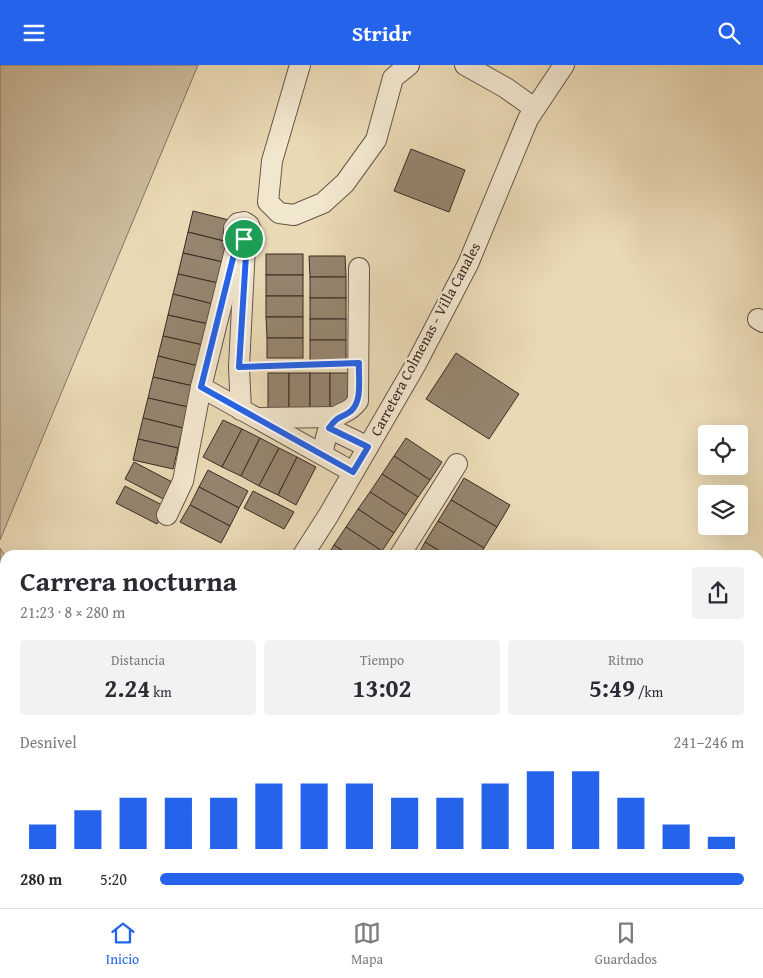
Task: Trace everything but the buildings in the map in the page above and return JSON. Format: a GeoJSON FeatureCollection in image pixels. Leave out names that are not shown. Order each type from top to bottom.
{"type":"FeatureCollection","features":[{"type":"Feature","properties":{"kind":"street"},"geometry":{"type":"LineString","coordinates":[[300,65],[268,181],[268,202],[279,213],[294,215],[323,203],[345,183],[376,140],[393,77],[408,65]]}},
{"type":"Feature","properties":{"kind":"street"},"geometry":{"type":"LineString","coordinates":[[465,65],[506,88],[534,108]]}},
{"type":"Feature","properties":{"kind":"street","name":"Carretera Colmenas - Villa Canales"},"geometry":{"type":"LineString","coordinates":[[306,550],[416,365],[468,264],[534,108],[564,65]]}},
{"type":"Feature","properties":{"kind":"street"},"geometry":{"type":"LineString","coordinates":[[167,515],[183,481],[201,387],[241,239],[246,255],[239,367],[250,414]]}},
{"type":"Feature","properties":{"kind":"street"},"geometry":{"type":"LineString","coordinates":[[322,454],[333,422],[350,411],[358,401],[359,268]]}},
{"type":"Feature","properties":{"kind":"street"},"geometry":{"type":"LineString","coordinates":[[201,387],[353,472]]}},
{"type":"Feature","properties":{"kind":"street"},"geometry":{"type":"LineString","coordinates":[[250,414],[333,422],[368,447]]}},
{"type":"Feature","properties":{"kind":"street"},"geometry":{"type":"LineString","coordinates":[[403,550],[457,464]]}},
{"type":"Feature","properties":{"kind":"path"},"geometry":{"type":"LineString","coordinates":[[239,367],[359,363]]}},
{"type":"Feature","properties":{"kind":"shaded area"},"geometry":{"type":"Polygon","coordinates":[[[0,65],[198,65],[0,540],[0,65]]]}},
{"type":"Feature","properties":{"kind":"route"},"geometry":{"type":"LineString","coordinates":[[238,238],[244,239],[246,255],[239,367],[359,363],[358,401],[350,411],[337,417],[329,428],[368,447],[353,472],[201,387],[238,238]]}}]}
